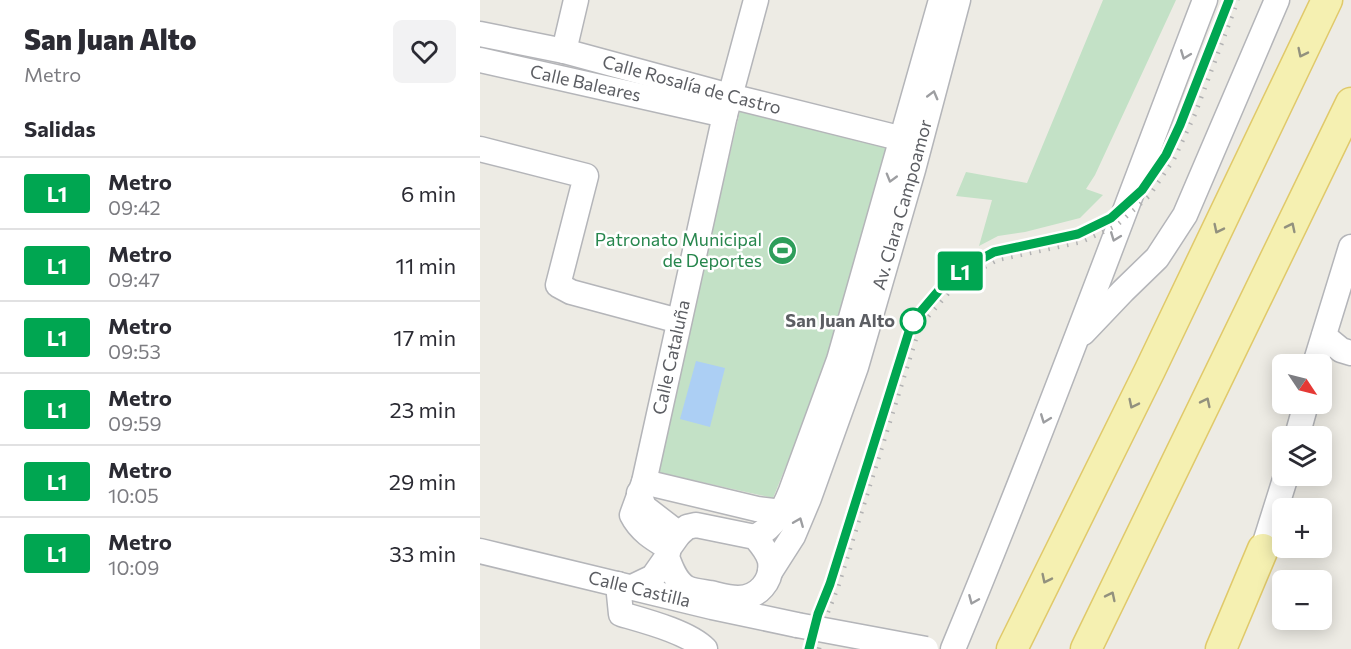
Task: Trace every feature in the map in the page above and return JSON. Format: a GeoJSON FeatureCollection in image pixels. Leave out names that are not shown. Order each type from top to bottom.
{"type":"FeatureCollection","features":[{"type":"Feature","properties":{"kind":"main road"},"geometry":{"type":"LineString","coordinates":[[1012,649],[1150,370],[1327,0]]}},
{"type":"Feature","properties":{"kind":"main road"},"geometry":{"type":"LineString","coordinates":[[1086,649],[1351,103]]}},
{"type":"Feature","properties":{"kind":"main road"},"geometry":{"type":"LineString","coordinates":[[1221,649],[1263,549]]}},
{"type":"Feature","properties":{"kind":"street"},"geometry":{"type":"LineString","coordinates":[[564,51],[576,0]]}},
{"type":"Feature","properties":{"kind":"street","name":"Calle Cataluña"},"geometry":{"type":"LineString","coordinates":[[671,546],[646,533],[632,515],[642,488],[728,105],[756,0]]}},
{"type":"Feature","properties":{"kind":"street","name":"Av. Clara Campoamor"},"geometry":{"type":"LineString","coordinates":[[755,537],[765,531],[782,512],[839,360],[941,0]]}},
{"type":"Feature","properties":{"kind":"street","name":"Av. Clara Campoamor"},"geometry":{"type":"LineString","coordinates":[[768,578],[793,536],[856,367],[913,170],[958,0]]}},
{"type":"Feature","properties":{"kind":"street"},"geometry":{"type":"LineString","coordinates":[[953,649],[982,580],[1206,0]]}},
{"type":"Feature","properties":{"kind":"street"},"geometry":{"type":"LineString","coordinates":[[1074,343],[1157,258],[1185,215],[1277,0]]}},
{"type":"Feature","properties":{"kind":"street","name":"Calle Rosalía de Castro"},"geometry":{"type":"LineString","coordinates":[[480,34],[564,51],[728,105],[903,139]]}},
{"type":"Feature","properties":{"kind":"street","name":"Calle Baleares"},"geometry":{"type":"LineString","coordinates":[[480,60],[728,105]]}},
{"type":"Feature","properties":{"kind":"street"},"geometry":{"type":"LineString","coordinates":[[480,149],[586,176],[558,285],[571,292],[679,321]]}},
{"type":"Feature","properties":{"kind":"street"},"geometry":{"type":"LineString","coordinates":[[1319,354],[1351,247]]}},
{"type":"Feature","properties":{"kind":"street"},"geometry":{"type":"LineString","coordinates":[[1324,336],[1341,350],[1351,352]]}},
{"type":"Feature","properties":{"kind":"street"},"geometry":{"type":"LineString","coordinates":[[1332,363],[1336,361],[1351,365]]}},
{"type":"Feature","properties":{"kind":"street"},"geometry":{"type":"LineString","coordinates":[[1263,549],[1283,486]]}},
{"type":"Feature","properties":{"kind":"street"},"geometry":{"type":"LineString","coordinates":[[642,488],[782,512]]}},
{"type":"Feature","properties":{"kind":"street"},"geometry":{"type":"LineString","coordinates":[[705,649],[696,641],[647,621],[621,614],[624,586],[653,578],[671,546],[687,527],[696,525],[755,537],[770,559],[768,578],[777,604],[794,624]]}},
{"type":"Feature","properties":{"kind":"street"},"geometry":{"type":"LineString","coordinates":[[671,546],[674,575],[687,588],[794,624],[926,649]]}},
{"type":"Feature","properties":{"kind":"street","name":"Calle Castilla"},"geometry":{"type":"LineString","coordinates":[[480,551],[624,586],[727,601]]}},
{"type":"Feature","properties":{"kind":"street"},"geometry":{"type":"LineString","coordinates":[[727,601],[755,595],[768,578]]}},
{"type":"Feature","properties":{"kind":"green space"},"geometry":{"type":"Polygon","coordinates":[[[1103,0],[1176,0],[1095,175],[1086,189],[1103,195],[1080,218],[1025,232],[998,236],[979,246],[992,200],[956,196],[966,172],[1027,183],[1103,0]]]}},
{"type":"Feature","properties":{"kind":"green space","name":"Patronato Municipal de Deportes"},"geometry":{"type":"Polygon","coordinates":[[[740,111],[888,144],[828,357],[773,498],[656,472],[740,111]]]}},
{"type":"Feature","properties":{"kind":"water"},"geometry":{"type":"Polygon","coordinates":[[[696,361],[725,368],[710,427],[680,419],[696,361]]]}},
{"type":"Feature","properties":{"kind":"railway"},"geometry":{"type":"LineString","coordinates":[[819,649],[826,617],[838,587],[920,326],[958,282],[997,260],[1081,242],[1116,226],[1149,196],[1174,159],[1195,114],[1238,0]]}},
{"type":"Feature","properties":{"kind":"railway"},"geometry":{"type":"LineString","coordinates":[[1130,202],[1160,164],[1181,122]]}},
{"type":"Feature","properties":{"kind":"metro line","name":"L1"},"geometry":{"type":"LineString","coordinates":[[809,649],[818,614],[830,584],[912,322],[952,275],[994,252],[1078,234],[1111,218],[1142,190],[1166,155],[1180,125],[1229,0]]}},
{"type":"Feature","properties":{"kind":"place","name":"Patronato Municipal de Deportes"},"geometry":{"type":"Point","coordinates":[783,250]}},
{"type":"Feature","properties":{"kind":"place","name":"San Juan Alto"},"geometry":{"type":"Point","coordinates":[913,321]}}]}
